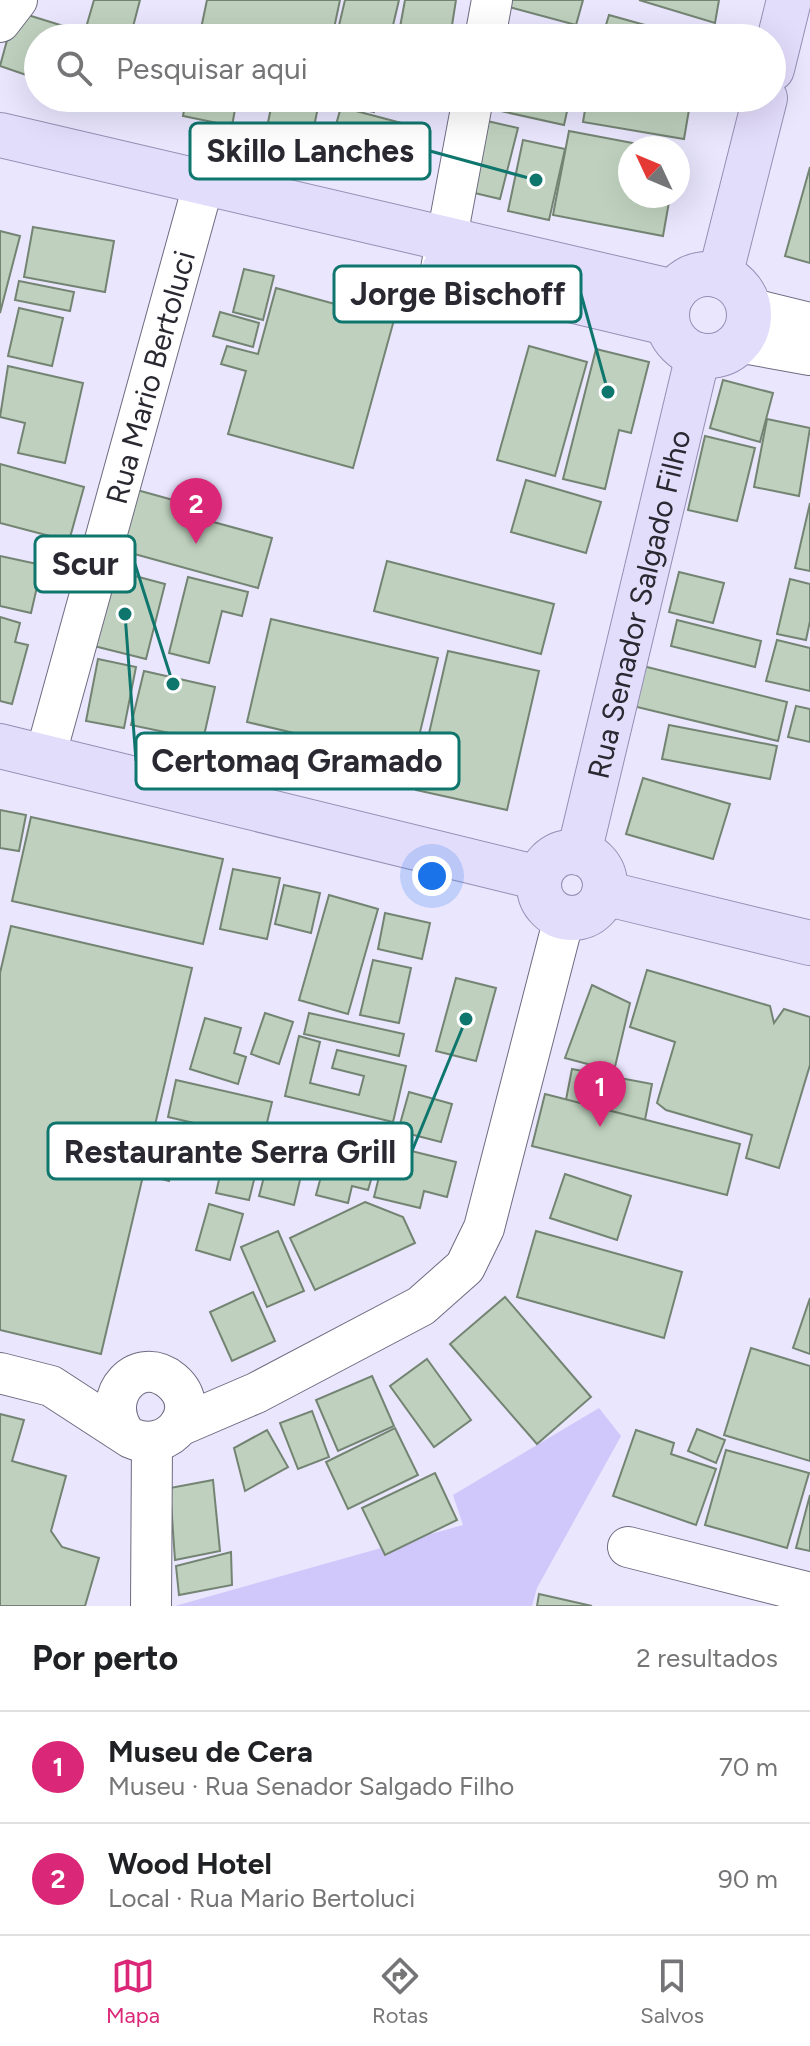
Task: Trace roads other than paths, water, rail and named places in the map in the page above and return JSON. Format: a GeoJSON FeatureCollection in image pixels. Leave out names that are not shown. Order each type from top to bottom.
{"type":"FeatureCollection","features":[{"type":"Feature","properties":{"kind":"main road"},"geometry":{"type":"LineString","coordinates":[[783,24],[789,0]]}},
{"type":"Feature","properties":{"kind":"main road"},"geometry":{"type":"LineString","coordinates":[[720,276],[761,112]]}},
{"type":"Feature","properties":{"kind":"main road"},"geometry":{"type":"LineString","coordinates":[[0,135],[201,196],[670,307]]}},
{"type":"Feature","properties":{"kind":"main road"},"geometry":{"type":"LineString","coordinates":[[0,164],[201,196]]}},
{"type":"Feature","properties":{"kind":"main road"},"geometry":{"type":"LineString","coordinates":[[694,276],[720,276],[739,288],[728,335],[678,344],[670,307],[694,276]]}},
{"type":"Feature","properties":{"kind":"main road","name":"Rua Senador Salgado Filho"},"geometry":{"type":"LineString","coordinates":[[579,853],[728,335]]}},
{"type":"Feature","properties":{"kind":"main road"},"geometry":{"type":"LineString","coordinates":[[0,746],[539,878]]}},
{"type":"Feature","properties":{"kind":"main road"},"geometry":{"type":"LineString","coordinates":[[579,853],[597,863],[602,872],[604,893],[600,902],[585,916],[564,918],[546,907],[541,898],[539,878],[543,868],[559,854],[579,853]]}},
{"type":"Feature","properties":{"kind":"main road"},"geometry":{"type":"LineString","coordinates":[[604,893],[810,943]]}},
{"type":"Feature","properties":{"kind":"street"},"geometry":{"type":"LineString","coordinates":[[0,22],[17,0]]}},
{"type":"Feature","properties":{"kind":"street"},"geometry":{"type":"LineString","coordinates":[[488,24],[492,0]]}},
{"type":"Feature","properties":{"kind":"street"},"geometry":{"type":"LineString","coordinates":[[443,255],[470,112]]}},
{"type":"Feature","properties":{"kind":"street","name":"Rua Mario Bertoluci"},"geometry":{"type":"LineString","coordinates":[[45,757],[201,196]]}},
{"type":"Feature","properties":{"kind":"street"},"geometry":{"type":"LineString","coordinates":[[728,335],[810,323]]}},
{"type":"Feature","properties":{"kind":"street"},"geometry":{"type":"LineString","coordinates":[[728,335],[810,355]]}},
{"type":"Feature","properties":{"kind":"street"},"geometry":{"type":"LineString","coordinates":[[151,1434],[184,1416],[182,1394],[176,1385],[146,1375],[126,1382],[115,1400],[117,1422],[151,1434],[256,1393],[421,1306],[465,1267],[484,1228],[564,918]]}},
{"type":"Feature","properties":{"kind":"street"},"geometry":{"type":"LineString","coordinates":[[0,1373],[51,1386],[151,1434]]}},
{"type":"Feature","properties":{"kind":"street"},"geometry":{"type":"LineString","coordinates":[[51,1386],[146,1375],[256,1393]]}},
{"type":"Feature","properties":{"kind":"street"},"geometry":{"type":"LineString","coordinates":[[151,1434],[151,1606]]}},
{"type":"Feature","properties":{"kind":"street"},"geometry":{"type":"LineString","coordinates":[[628,1547],[810,1593]]}},
{"type":"Feature","properties":{"kind":"place","name":"Skillo Lanches"},"geometry":{"type":"Point","coordinates":[536,180]}},
{"type":"Feature","properties":{"kind":"place","name":"Jorge Bischoff"},"geometry":{"type":"Point","coordinates":[608,392]}},
{"type":"Feature","properties":{"kind":"place","name":"Wood Hotel"},"geometry":{"type":"Point","coordinates":[196,544]}},
{"type":"Feature","properties":{"kind":"place","name":"Certomaq Gramado"},"geometry":{"type":"Point","coordinates":[125,614]}},
{"type":"Feature","properties":{"kind":"place","name":"Scur"},"geometry":{"type":"Point","coordinates":[173,684]}},
{"type":"Feature","properties":{"kind":"place","name":"Restaurante Serra Grill"},"geometry":{"type":"Point","coordinates":[466,1019]}},
{"type":"Feature","properties":{"kind":"place","name":"Museu de Cera"},"geometry":{"type":"Point","coordinates":[600,1127]}}]}
